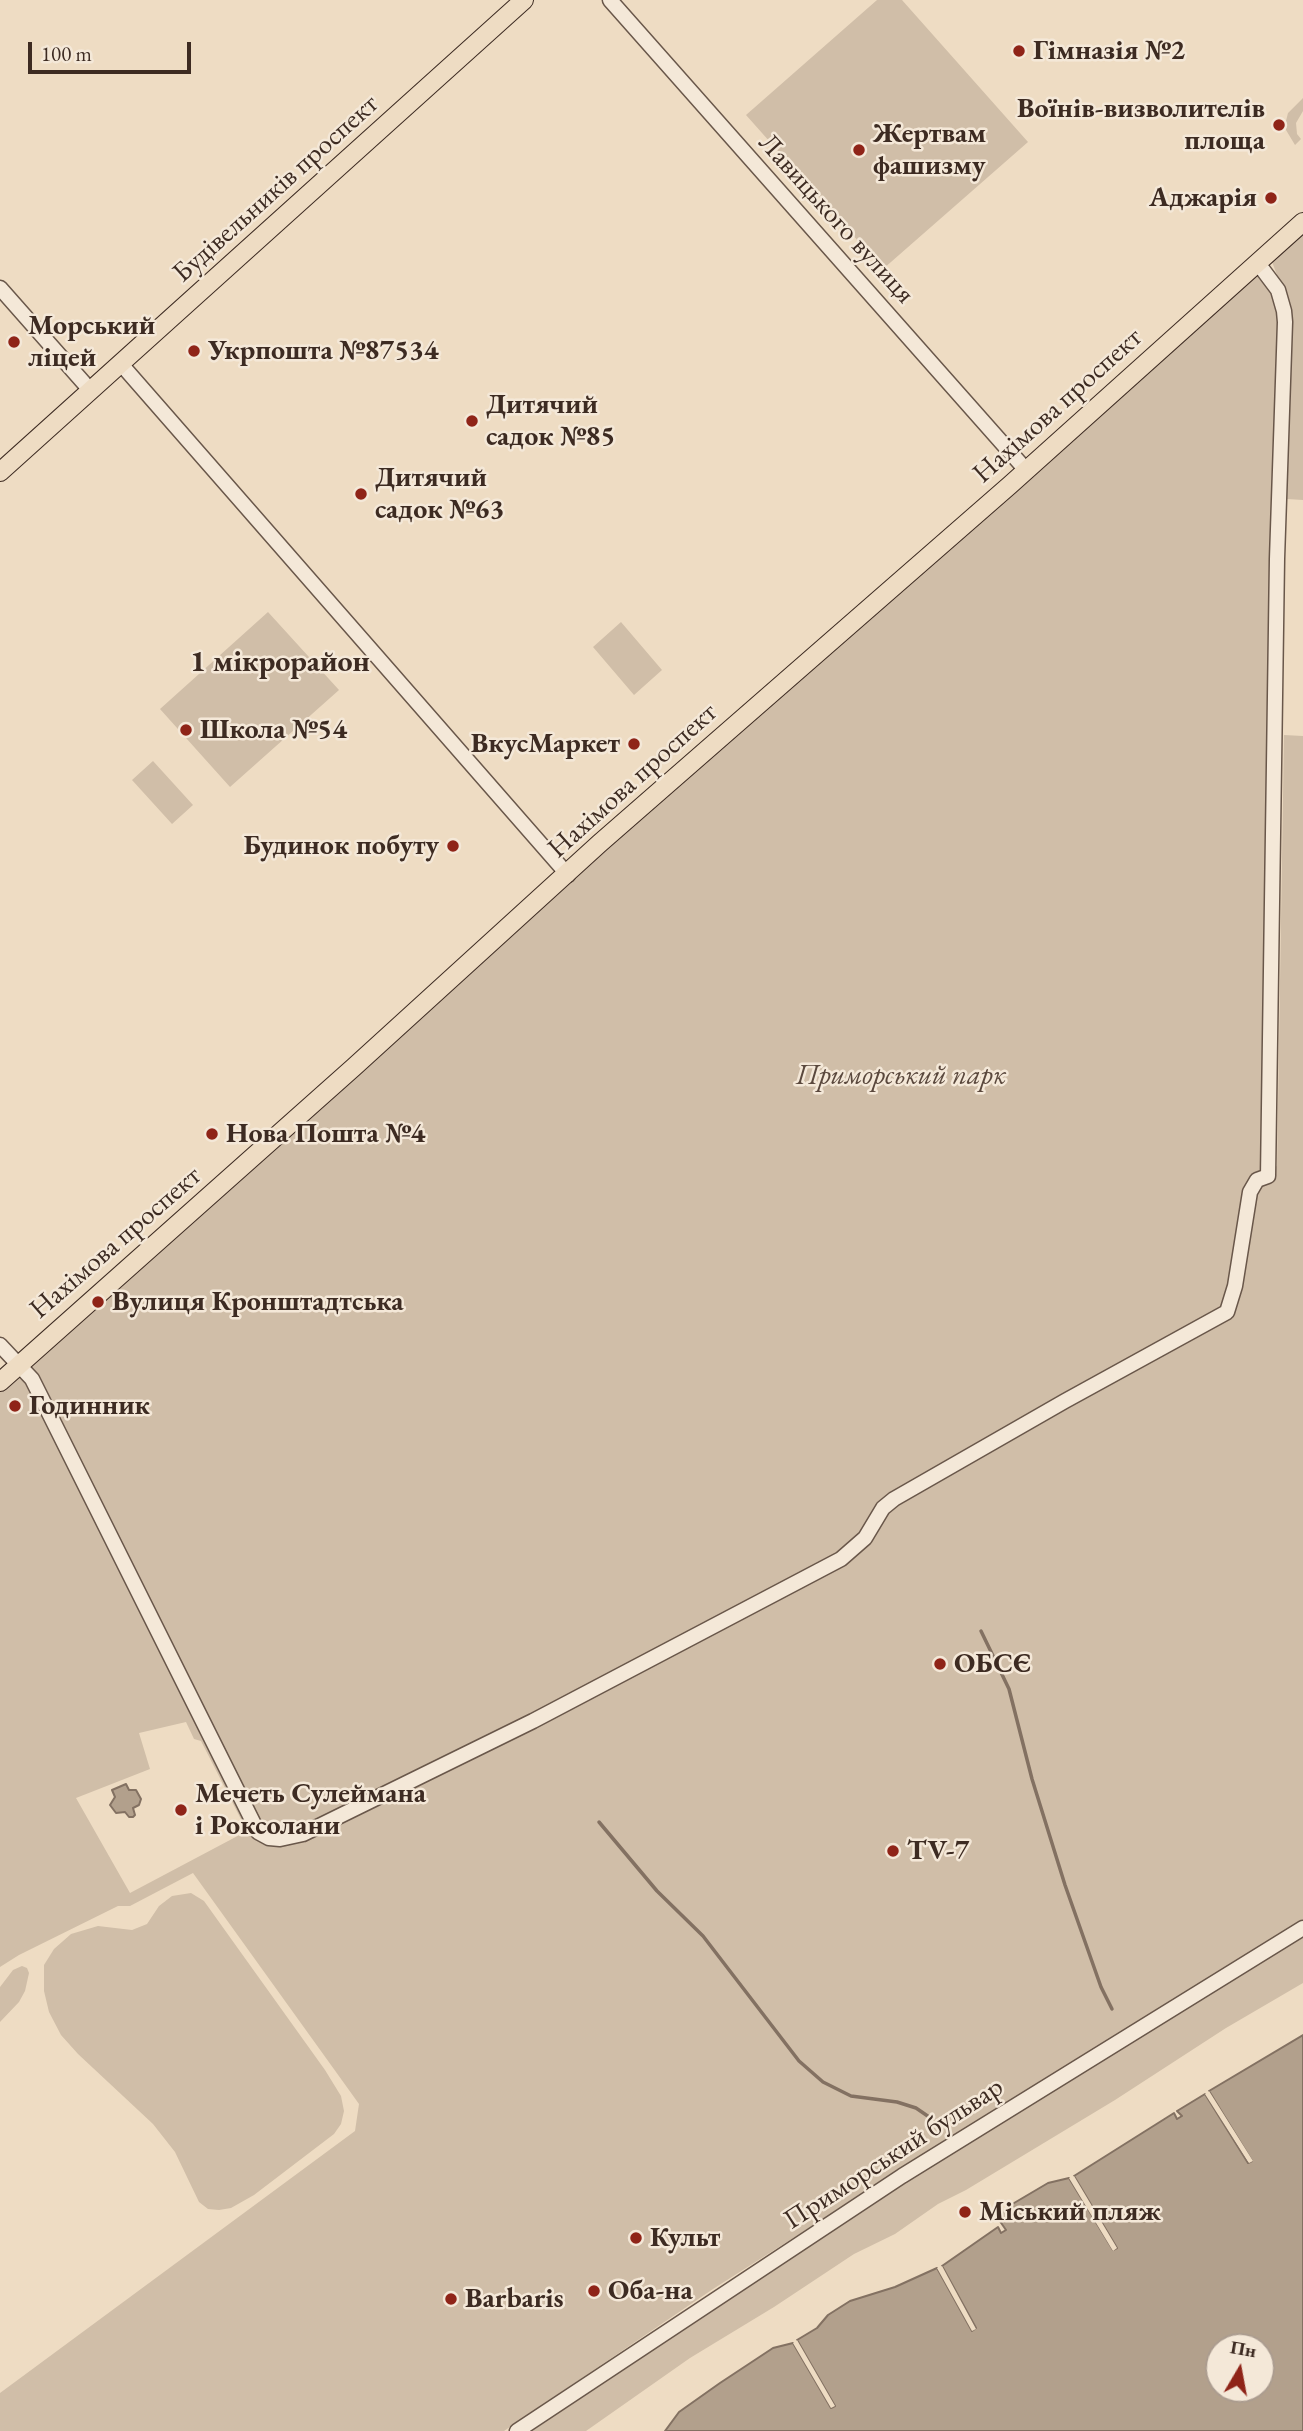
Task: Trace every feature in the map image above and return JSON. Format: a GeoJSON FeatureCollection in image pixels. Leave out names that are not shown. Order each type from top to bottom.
{"type":"FeatureCollection","features":[{"type":"Feature","properties":{"kind":"main road","name":"Будівельників проспект"},"geometry":{"type":"LineString","coordinates":[[0,472],[524,0]]}},
{"type":"Feature","properties":{"kind":"main road","name":"Нахімова проспект"},"geometry":{"type":"LineString","coordinates":[[0,1382],[600,844],[1026,470],[1303,222]]}},
{"type":"Feature","properties":{"kind":"street","name":"Лавицького вулиця"},"geometry":{"type":"LineString","coordinates":[[610,0],[1026,470]]}},
{"type":"Feature","properties":{"kind":"street"},"geometry":{"type":"LineString","coordinates":[[0,1345],[32,1379],[258,1832],[269,1838],[280,1839],[303,1834],[510,1732],[841,1559],[865,1538],[883,1508],[894,1499],[1227,1312],[1235,1286],[1250,1192],[1257,1180],[1268,1176],[1277,559],[1285,322],[1278,290],[1256,262]]}},
{"type":"Feature","properties":{"kind":"street"},"geometry":{"type":"LineString","coordinates":[[0,288],[91,391]]}},
{"type":"Feature","properties":{"kind":"street"},"geometry":{"type":"LineString","coordinates":[[121,364],[568,875]]}},
{"type":"Feature","properties":{"kind":"street","name":"Приморський бульвар"},"geometry":{"type":"LineString","coordinates":[[517,2431],[902,2176],[1303,1928]]}},
{"type":"Feature","properties":{"kind":"green space"},"geometry":{"type":"Polygon","coordinates":[[[877,0],[902,0],[1028,142],[883,269],[746,115],[877,0]]]}},
{"type":"Feature","properties":{"kind":"green space"},"geometry":{"type":"Polygon","coordinates":[[[1303,98],[1303,111],[1296,123],[1297,134],[1301,139],[1295,145],[1286,130],[1286,121],[1288,113],[1303,98]]]}},
{"type":"Feature","properties":{"kind":"green space"},"geometry":{"type":"Polygon","coordinates":[[[1303,230],[1303,500],[1287,499],[1290,327],[1287,302],[1271,259],[1303,230]]]}},
{"type":"Feature","properties":{"kind":"green space","name":"Приморський парк"},"geometry":{"type":"Polygon","coordinates":[[[1263,266],[1277,304],[1280,327],[1268,1171],[1277,1166],[1284,735],[1303,736],[1303,1921],[1005,2103],[713,2289],[504,2431],[0,2431],[0,2393],[355,2131],[359,2104],[193,1873],[130,1906],[118,1906],[0,1967],[0,1382],[1263,266]],[[186,1722],[139,1733],[150,1769],[76,1798],[130,1893],[247,1831],[201,1741],[194,1739],[186,1722]]]}},
{"type":"Feature","properties":{"kind":"green space"},"geometry":{"type":"Polygon","coordinates":[[[268,612],[339,690],[230,787],[160,709],[268,612]]]}},
{"type":"Feature","properties":{"kind":"green space"},"geometry":{"type":"Polygon","coordinates":[[[621,622],[662,670],[634,695],[593,647],[621,622]]]}},
{"type":"Feature","properties":{"kind":"green space"},"geometry":{"type":"Polygon","coordinates":[[[153,761],[193,805],[172,824],[132,780],[153,761]]]}},
{"type":"Feature","properties":{"kind":"green space"},"geometry":{"type":"Polygon","coordinates":[[[191,1893],[204,1901],[325,2070],[341,2096],[344,2111],[341,2124],[334,2134],[254,2195],[231,2208],[219,2210],[208,2209],[199,2202],[175,2152],[153,2124],[61,2035],[49,2012],[44,1991],[44,1965],[54,1949],[71,1934],[98,1926],[132,1930],[147,1924],[159,1906],[172,1896],[191,1893]]]}},
{"type":"Feature","properties":{"kind":"green space"},"geometry":{"type":"Polygon","coordinates":[[[1303,1936],[1303,1983],[1226,2028],[1115,2100],[966,2190],[938,2204],[895,2234],[854,2254],[690,2358],[586,2431],[528,2431],[722,2299],[1010,2116],[1303,1936]]]}},
{"type":"Feature","properties":{"kind":"green space"},"geometry":{"type":"Polygon","coordinates":[[[22,1966],[27,1968],[29,1973],[25,1991],[19,2002],[0,2022],[0,1987],[13,1970],[22,1966]]]}},
{"type":"Feature","properties":{"kind":"shaded area"},"geometry":{"type":"Polygon","coordinates":[[[126,1784],[129,1790],[136,1790],[141,1799],[139,1805],[133,1808],[133,1817],[129,1817],[125,1812],[116,1813],[110,1805],[115,1797],[112,1790],[126,1784]]]}},
{"type":"Feature","properties":{"kind":"shaded area"},"geometry":{"type":"Polygon","coordinates":[[[1303,2035],[1303,2431],[665,2431],[679,2412],[720,2383],[773,2348],[793,2343],[831,2408],[835,2406],[797,2340],[817,2328],[828,2315],[850,2301],[895,2287],[937,2268],[972,2331],[976,2328],[942,2266],[998,2227],[1001,2233],[1006,2230],[997,2217],[1009,2206],[1048,2183],[1069,2178],[1113,2250],[1117,2248],[1074,2176],[1174,2113],[1177,2119],[1182,2116],[1177,2111],[1205,2094],[1248,2163],[1252,2161],[1209,2091],[1303,2035]]]}},
{"type":"Feature","properties":{"kind":"pier"},"geometry":{"type":"Polygon","coordinates":[[[1209,2091],[1253,2161],[1249,2163],[1205,2094],[1209,2091]]]}},
{"type":"Feature","properties":{"kind":"pier"},"geometry":{"type":"Polygon","coordinates":[[[1074,2176],[1117,2248],[1113,2251],[1069,2178],[1074,2176]]]}},
{"type":"Feature","properties":{"kind":"pier"},"geometry":{"type":"Polygon","coordinates":[[[942,2266],[976,2329],[972,2331],[937,2268],[942,2266]]]}},
{"type":"Feature","properties":{"kind":"pier"},"geometry":{"type":"Polygon","coordinates":[[[797,2340],[835,2406],[831,2408],[793,2343],[797,2340]]]}},
{"type":"Feature","properties":{"kind":"waterway"},"geometry":{"type":"LineString","coordinates":[[981,1631],[1009,1689],[1032,1779],[1065,1885],[1101,1987],[1112,2009]]}},
{"type":"Feature","properties":{"kind":"waterway"},"geometry":{"type":"LineString","coordinates":[[599,1822],[657,1891],[703,1936],[799,2061],[823,2082],[851,2096],[897,2102],[916,2108],[932,2119]]}},
{"type":"Feature","properties":{"kind":"place","name":"Гімназія №2"},"geometry":{"type":"Point","coordinates":[1019,51]}},
{"type":"Feature","properties":{"kind":"place","name":"Воїнів-визволителів площа"},"geometry":{"type":"Point","coordinates":[1279,125]}},
{"type":"Feature","properties":{"kind":"place","name":"Жертвам фашизму"},"geometry":{"type":"Point","coordinates":[859,150]}},
{"type":"Feature","properties":{"kind":"place","name":"Аджарія"},"geometry":{"type":"Point","coordinates":[1271,198]}},
{"type":"Feature","properties":{"kind":"place","name":"Морський ліцей"},"geometry":{"type":"Point","coordinates":[14,342]}},
{"type":"Feature","properties":{"kind":"place","name":"Укрпошта №87534"},"geometry":{"type":"Point","coordinates":[194,351]}},
{"type":"Feature","properties":{"kind":"place","name":"Дитячий садок №85"},"geometry":{"type":"Point","coordinates":[472,421]}},
{"type":"Feature","properties":{"kind":"place","name":"Дитячий садок №63"},"geometry":{"type":"Point","coordinates":[361,494]}},
{"type":"Feature","properties":{"kind":"place","name":"Школа №54"},"geometry":{"type":"Point","coordinates":[186,730]}},
{"type":"Feature","properties":{"kind":"place","name":"ВкусМаркет"},"geometry":{"type":"Point","coordinates":[634,744]}},
{"type":"Feature","properties":{"kind":"place","name":"Будинок побуту"},"geometry":{"type":"Point","coordinates":[453,846]}},
{"type":"Feature","properties":{"kind":"place","name":"Нова Пошта №4"},"geometry":{"type":"Point","coordinates":[212,1134]}},
{"type":"Feature","properties":{"kind":"place","name":"Вулиця Кронштадтська"},"geometry":{"type":"Point","coordinates":[98,1302]}},
{"type":"Feature","properties":{"kind":"place","name":"Годинник"},"geometry":{"type":"Point","coordinates":[15,1406]}},
{"type":"Feature","properties":{"kind":"place","name":"ОБСЄ"},"geometry":{"type":"Point","coordinates":[940,1664]}},
{"type":"Feature","properties":{"kind":"place","name":"Мечеть Сулеймана і Роксолани"},"geometry":{"type":"Point","coordinates":[181,1810]}},
{"type":"Feature","properties":{"kind":"place","name":"TV-7"},"geometry":{"type":"Point","coordinates":[893,1851]}},
{"type":"Feature","properties":{"kind":"place","name":"Міський пляж"},"geometry":{"type":"Point","coordinates":[965,2212]}},
{"type":"Feature","properties":{"kind":"place","name":"Культ"},"geometry":{"type":"Point","coordinates":[636,2238]}},
{"type":"Feature","properties":{"kind":"place","name":"Оба-на"},"geometry":{"type":"Point","coordinates":[594,2291]}},
{"type":"Feature","properties":{"kind":"place","name":"Barbaris"},"geometry":{"type":"Point","coordinates":[451,2299]}},
{"type":"Feature","properties":{"kind":"district","name":"1 мікрорайон"},"geometry":{"type":"Point","coordinates":[280,663]}}]}
